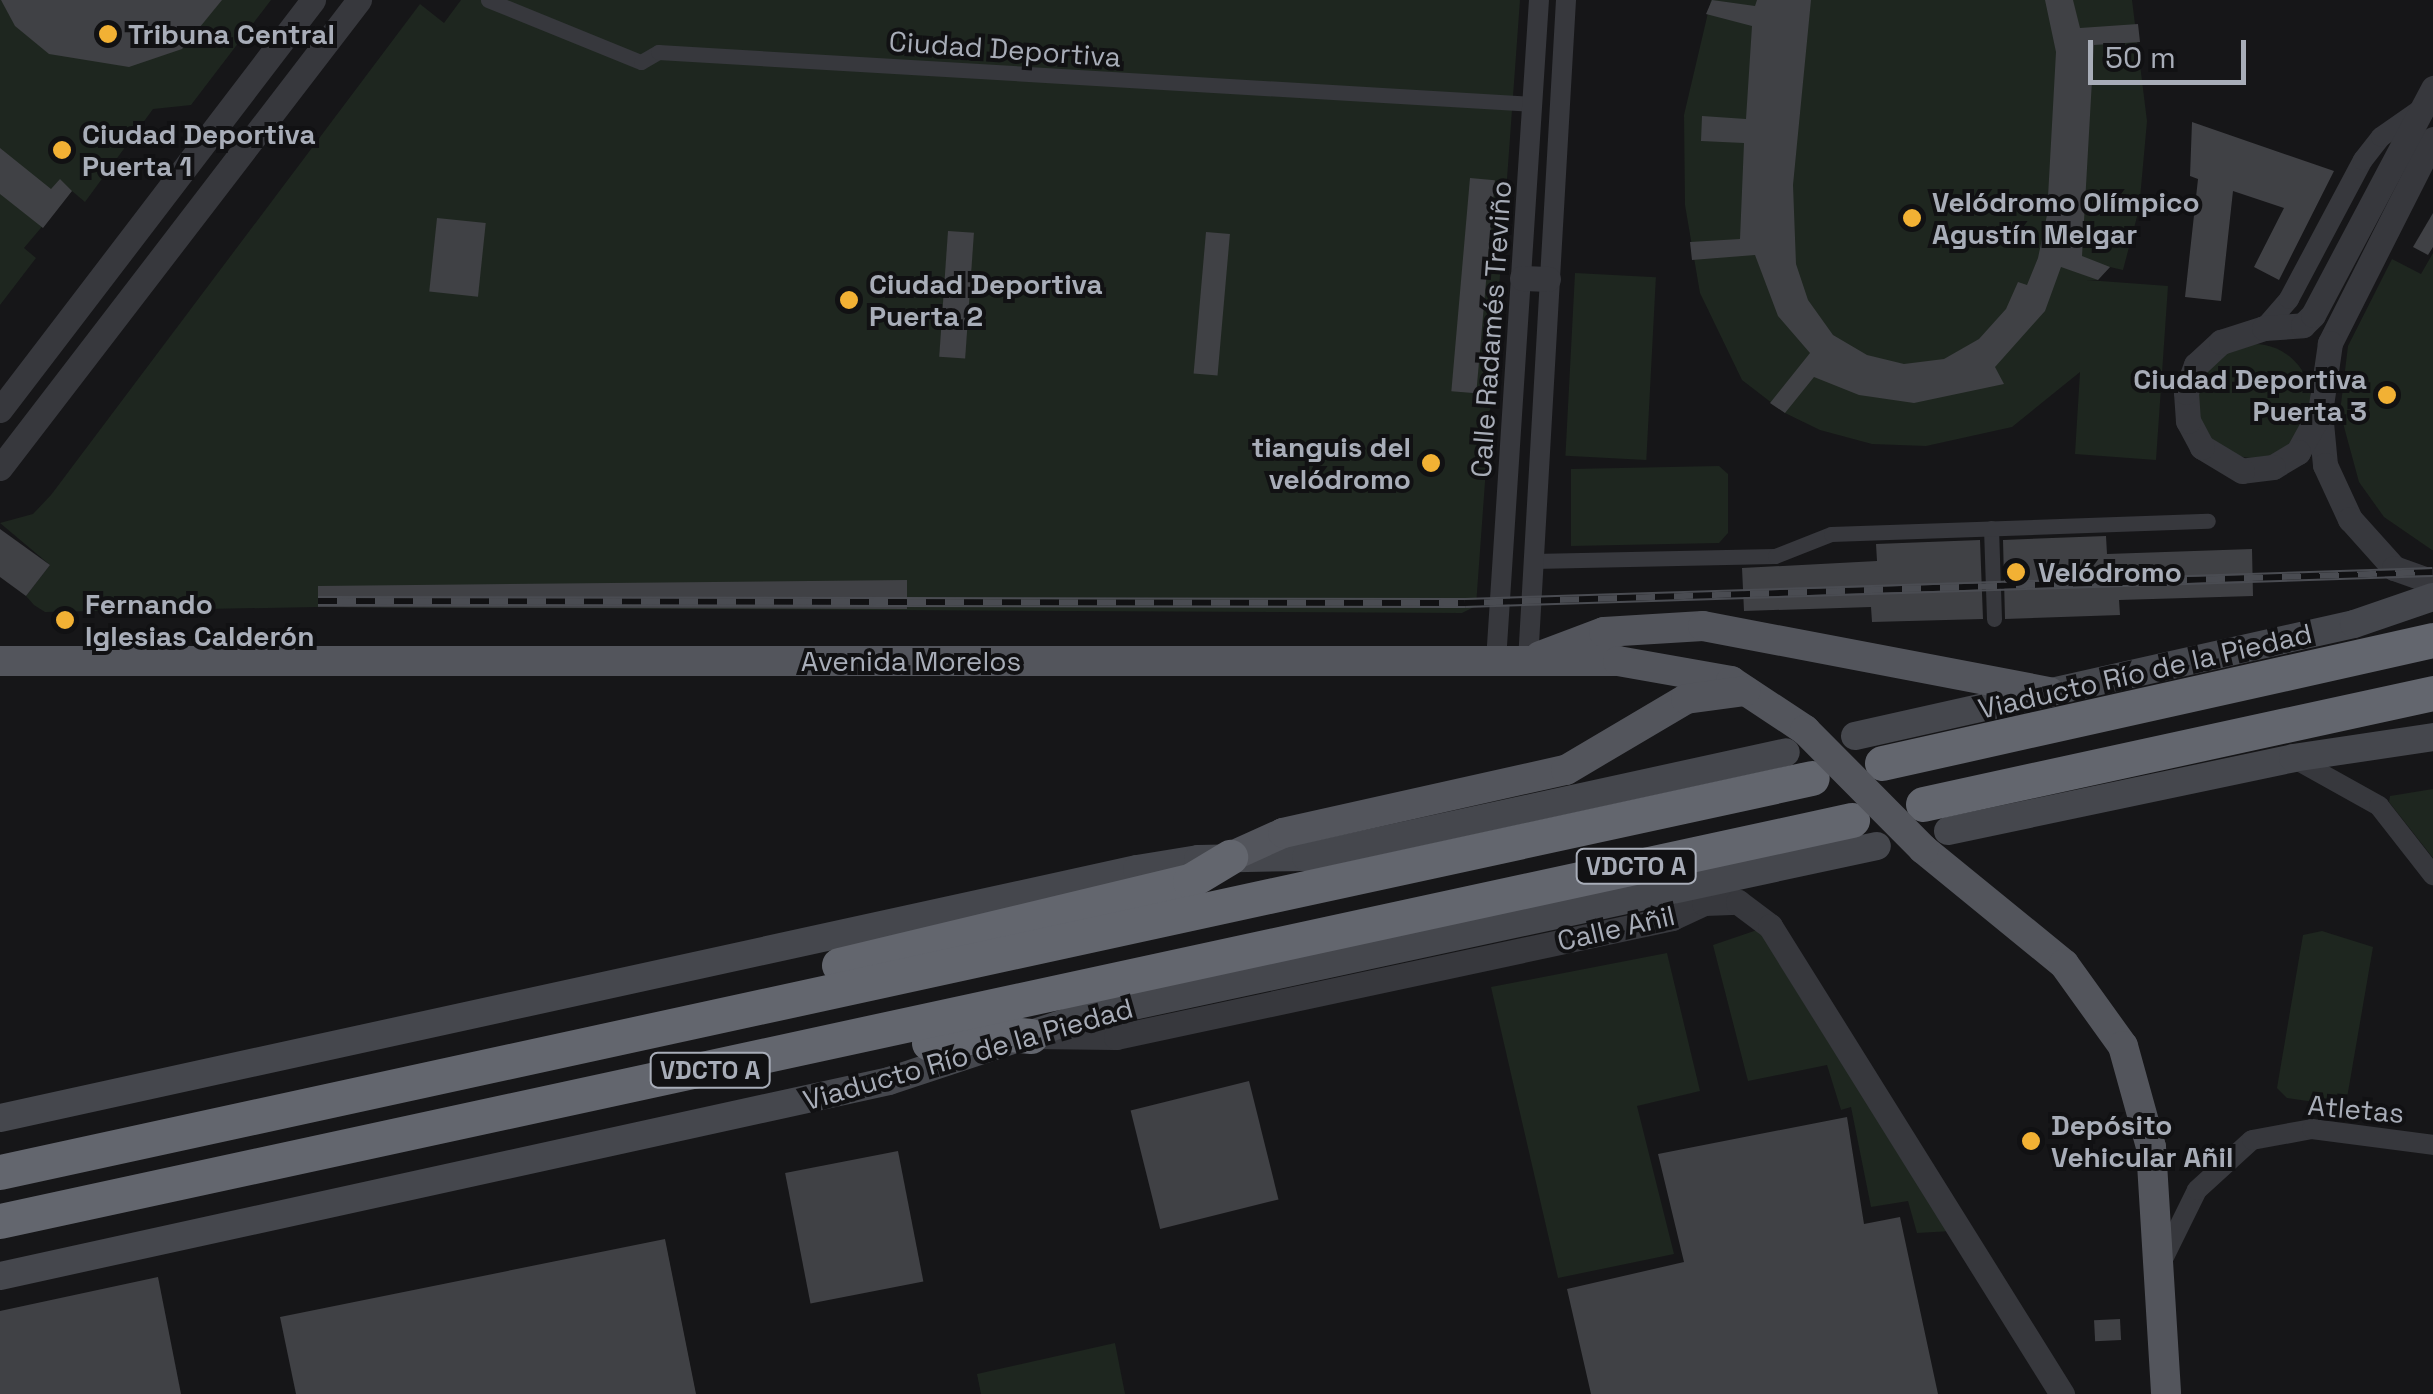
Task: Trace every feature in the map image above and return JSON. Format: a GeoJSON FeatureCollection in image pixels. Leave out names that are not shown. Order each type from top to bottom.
{"type":"FeatureCollection","features":[{"type":"Feature","properties":{"kind":"highway","name":"Viaducto Río de la Piedad"},"geometry":{"type":"LineString","coordinates":[[1882,763],[2433,640]]}},
{"type":"Feature","properties":{"kind":"highway"},"geometry":{"type":"LineString","coordinates":[[1923,804],[2433,693]]}},
{"type":"Feature","properties":{"kind":"highway","name":"VDCTO A"},"geometry":{"type":"LineString","coordinates":[[0,1172],[1812,778]]}},
{"type":"Feature","properties":{"kind":"highway","name":"Viaducto Río de la Piedad"},"geometry":{"type":"LineString","coordinates":[[0,1221],[1852,820]]}},
{"type":"Feature","properties":{"kind":"highway"},"geometry":{"type":"LineString","coordinates":[[664,1026],[842,964],[1190,881],[1230,857]]}},
{"type":"Feature","properties":{"kind":"highway"},"geometry":{"type":"LineString","coordinates":[[730,1066],[785,1065],[998,1033],[1031,1036]]}},
{"type":"Feature","properties":{"kind":"main road","name":"Viaducto Río de la Piedad"},"geometry":{"type":"LineString","coordinates":[[1855,736],[2354,624],[2433,597]]}},
{"type":"Feature","properties":{"kind":"main road"},"geometry":{"type":"LineString","coordinates":[[1528,661],[1604,632],[1691,626],[2050,692]]}},
{"type":"Feature","properties":{"kind":"main road","name":"Avenida Morelos"},"geometry":{"type":"LineString","coordinates":[[0,661],[1528,661],[1678,666],[1753,692],[1796,741]]}},
{"type":"Feature","properties":{"kind":"main road"},"geometry":{"type":"LineString","coordinates":[[1230,857],[1283,833],[1554,774],[1686,699],[1753,692]]}},
{"type":"Feature","properties":{"kind":"main road"},"geometry":{"type":"LineString","coordinates":[[1948,830],[2294,758],[2433,737]]}},
{"type":"Feature","properties":{"kind":"main road"},"geometry":{"type":"LineString","coordinates":[[0,1118],[1138,869],[1230,857],[1306,858],[1796,741],[2064,964],[2123,1046],[2147,1123],[2161,1264],[2166,1394]]}},
{"type":"Feature","properties":{"kind":"main road","name":"Viaducto Río de la Piedad"},"geometry":{"type":"LineString","coordinates":[[0,1276],[889,1081],[1082,1017],[1877,846]]}},
{"type":"Feature","properties":{"kind":"street"},"geometry":{"type":"LineString","coordinates":[[0,410],[312,0]]}},
{"type":"Feature","properties":{"kind":"street"},"geometry":{"type":"LineString","coordinates":[[0,468],[359,0]]}},
{"type":"Feature","properties":{"kind":"street","name":"Ciudad Deportiva"},"geometry":{"type":"LineString","coordinates":[[488,0],[641,62],[658,52],[1532,104]]}},
{"type":"Feature","properties":{"kind":"street","name":"Calle Radamés Treviño"},"geometry":{"type":"LineString","coordinates":[[1496,661],[1539,0]]}},
{"type":"Feature","properties":{"kind":"street","name":"Calle Radamés Treviño"},"geometry":{"type":"LineString","coordinates":[[1528,661],[1566,0]]}},
{"type":"Feature","properties":{"kind":"street"},"geometry":{"type":"LineString","coordinates":[[2320,412],[2298,452],[2258,472],[2216,460],[2195,436],[2186,392],[2196,365],[2221,342],[2264,328],[2304,325],[2313,315],[2428,98]]}},
{"type":"Feature","properties":{"kind":"street"},"geometry":{"type":"LineString","coordinates":[[2433,140],[2330,343],[2320,412],[2325,465],[2350,519],[2394,568],[2433,582]]}},
{"type":"Feature","properties":{"kind":"street"},"geometry":{"type":"LineString","coordinates":[[1522,278],[1548,279]]}},
{"type":"Feature","properties":{"kind":"street"},"geometry":{"type":"LineString","coordinates":[[1533,561],[1775,556],[1832,534],[2208,521]]}},
{"type":"Feature","properties":{"kind":"street"},"geometry":{"type":"LineString","coordinates":[[1991,528],[1994,619]]}},
{"type":"Feature","properties":{"kind":"street"},"geometry":{"type":"LineString","coordinates":[[2294,758],[2378,806],[2433,875]]}},
{"type":"Feature","properties":{"kind":"street","name":"Calle Añil"},"geometry":{"type":"LineString","coordinates":[[1031,1036],[1090,1041],[1132,1034],[1672,918],[1704,904],[1738,902],[1770,926],[2062,1394]]}},
{"type":"Feature","properties":{"kind":"street","name":"Atletas"},"geometry":{"type":"LineString","coordinates":[[2161,1264],[2197,1190],[2252,1140],[2312,1130],[2433,1145]]}},
{"type":"Feature","properties":{"kind":"shaded area","name":"Ciudad Deportiva Puerta 1"},"geometry":{"type":"Polygon","coordinates":[[[0,0],[271,0],[191,105],[153,109],[85,202],[72,191],[24,248],[36,258],[0,305],[0,0]]]}},
{"type":"Feature","properties":{"kind":"shaded area","name":"Ciudad Deportiva Puerta 2"},"geometry":{"type":"Polygon","coordinates":[[[461,0],[1520,0],[1476,606],[1462,613],[317,607],[45,612],[34,605],[26,596],[50,565],[0,523],[33,514],[51,495],[420,4],[444,23],[461,0]]]}},
{"type":"Feature","properties":{"kind":"shaded area","name":"Velódromo Olímpico Agustín Melgar"},"geometry":{"type":"Polygon","coordinates":[[[1711,0],[2132,0],[2147,121],[2139,209],[2123,270],[2110,267],[2098,280],[2087,280],[2168,286],[2156,460],[2075,454],[2080,372],[2012,427],[1926,446],[1872,444],[1820,430],[1785,413],[1742,380],[1700,293],[1685,205],[1684,115],[1711,0]]]}},
{"type":"Feature","properties":{"kind":"shaded area","name":"Ciudad Deportiva Puerta 3"},"geometry":{"type":"Polygon","coordinates":[[[2433,253],[2432,550],[2384,517],[2359,482],[2340,412],[2348,346],[2392,259],[2421,274],[2433,253]]]}},
{"type":"Feature","properties":{"kind":"shaded area"},"geometry":{"type":"Polygon","coordinates":[[[1575,273],[1656,277],[1646,460],[1565,456],[1575,273]]]}},
{"type":"Feature","properties":{"kind":"shaded area"},"geometry":{"type":"Polygon","coordinates":[[[2254,344],[2276,349],[2294,361],[2306,379],[2311,401],[2306,423],[2294,441],[2276,453],[2254,458],[2232,453],[2214,441],[2202,423],[2197,401],[2202,379],[2214,361],[2232,349],[2254,344]]]}},
{"type":"Feature","properties":{"kind":"shaded area"},"geometry":{"type":"Polygon","coordinates":[[[1719,466],[1728,474],[1728,533],[1719,543],[1571,546],[1571,469],[1719,466]]]}},
{"type":"Feature","properties":{"kind":"shaded area"},"geometry":{"type":"Polygon","coordinates":[[[2433,789],[2433,858],[2389,802],[2390,796],[2433,789]]]}},
{"type":"Feature","properties":{"kind":"shaded area"},"geometry":{"type":"Polygon","coordinates":[[[1763,928],[1952,1231],[1917,1233],[1908,1201],[1871,1207],[1851,1107],[1841,1110],[1827,1065],[1748,1081],[1713,945],[1763,928]]]}},
{"type":"Feature","properties":{"kind":"shaded area"},"geometry":{"type":"Polygon","coordinates":[[[2322,931],[2373,947],[2347,1098],[2335,1105],[2287,1098],[2277,1088],[2303,935],[2322,931]]]}},
{"type":"Feature","properties":{"kind":"shaded area"},"geometry":{"type":"Polygon","coordinates":[[[1667,953],[1700,1091],[1637,1106],[1674,1254],[1558,1278],[1491,987],[1667,953]]]}},
{"type":"Feature","properties":{"kind":"shaded area"},"geometry":{"type":"Polygon","coordinates":[[[1115,1343],[1125,1394],[981,1394],[977,1374],[1115,1343]]]}},
{"type":"Feature","properties":{"kind":"building","name":"Tribuna Central"},"geometry":{"type":"Polygon","coordinates":[[[1,0],[222,0],[182,49],[129,67],[49,54],[15,26],[1,0]]]}},
{"type":"Feature","properties":{"kind":"building"},"geometry":{"type":"Polygon","coordinates":[[[1712,0],[1755,6],[1757,0],[1811,0],[1793,185],[1796,264],[1808,300],[1833,335],[1867,355],[1904,364],[1944,359],[1979,339],[2006,309],[2018,282],[2027,285],[2038,258],[2047,215],[2056,52],[2045,0],[2073,0],[2080,28],[2138,24],[2140,42],[2094,45],[2082,256],[2110,267],[2098,280],[2061,267],[2045,311],[1995,367],[2004,384],[1914,403],[1859,395],[1814,377],[1785,413],[1770,403],[1810,353],[1778,316],[1755,255],[1692,260],[1690,242],[1740,239],[1744,143],[1701,141],[1702,116],[1746,119],[1752,26],[1706,14],[1712,0]]]}},
{"type":"Feature","properties":{"kind":"building"},"geometry":{"type":"Polygon","coordinates":[[[2192,122],[2334,171],[2279,280],[2254,267],[2284,208],[2233,191],[2221,301],[2185,297],[2198,179],[2190,176],[2192,122]]]}},
{"type":"Feature","properties":{"kind":"building"},"geometry":{"type":"Polygon","coordinates":[[[0,148],[51,189],[60,179],[72,191],[43,228],[0,194],[0,148]]]}},
{"type":"Feature","properties":{"kind":"building"},"geometry":{"type":"Polygon","coordinates":[[[1470,178],[1495,180],[1476,393],[1451,391],[1470,178]]]}},
{"type":"Feature","properties":{"kind":"building"},"geometry":{"type":"Polygon","coordinates":[[[2433,213],[2433,247],[2428,255],[2413,247],[2433,213]]]}},
{"type":"Feature","properties":{"kind":"building"},"geometry":{"type":"Polygon","coordinates":[[[437,218],[486,223],[478,297],[429,292],[437,218]]]}},
{"type":"Feature","properties":{"kind":"building"},"geometry":{"type":"Polygon","coordinates":[[[948,231],[974,233],[965,359],[939,357],[948,231]]]}},
{"type":"Feature","properties":{"kind":"building"},"geometry":{"type":"Polygon","coordinates":[[[1206,232],[1230,234],[1218,376],[1194,373],[1206,232]]]}},
{"type":"Feature","properties":{"kind":"building"},"geometry":{"type":"Polygon","coordinates":[[[0,529],[50,565],[26,596],[0,577],[0,529]]]}},
{"type":"Feature","properties":{"kind":"building"},"geometry":{"type":"Polygon","coordinates":[[[2106,536],[2107,554],[2252,549],[2253,596],[2119,600],[2120,615],[2005,619],[2003,540],[2106,536]]]}},
{"type":"Feature","properties":{"kind":"building"},"geometry":{"type":"Polygon","coordinates":[[[1980,540],[1983,619],[1872,622],[1871,607],[1744,611],[1742,568],[1877,561],[1876,544],[1980,540]]]}},
{"type":"Feature","properties":{"kind":"building"},"geometry":{"type":"Polygon","coordinates":[[[907,580],[907,609],[318,607],[318,586],[907,580]]]}},
{"type":"Feature","properties":{"kind":"building"},"geometry":{"type":"Polygon","coordinates":[[[1249,1081],[1279,1199],[1160,1229],[1131,1111],[1249,1081]]]}},
{"type":"Feature","properties":{"kind":"building"},"geometry":{"type":"Polygon","coordinates":[[[1847,1117],[1864,1224],[1900,1217],[1938,1394],[1591,1394],[1567,1289],[1684,1262],[1658,1154],[1847,1117]]]}},
{"type":"Feature","properties":{"kind":"building"},"geometry":{"type":"Polygon","coordinates":[[[898,1151],[923,1282],[810,1303],[785,1173],[898,1151]]]}},
{"type":"Feature","properties":{"kind":"building"},"geometry":{"type":"Polygon","coordinates":[[[665,1239],[696,1394],[296,1394],[280,1317],[665,1239]]]}},
{"type":"Feature","properties":{"kind":"building"},"geometry":{"type":"Polygon","coordinates":[[[158,1277],[181,1394],[0,1394],[0,1311],[158,1277]]]}},
{"type":"Feature","properties":{"kind":"building"},"geometry":{"type":"Polygon","coordinates":[[[2120,1319],[2121,1340],[2095,1341],[2094,1320],[2120,1319]]]}},
{"type":"Feature","properties":{"kind":"railway"},"geometry":{"type":"LineString","coordinates":[[318,601],[1465,603],[2433,572]]}},
{"type":"Feature","properties":{"kind":"place","name":"Tribuna Central"},"geometry":{"type":"Point","coordinates":[108,34]}},
{"type":"Feature","properties":{"kind":"place","name":"Ciudad Deportiva Puerta 1"},"geometry":{"type":"Point","coordinates":[62,150]}},
{"type":"Feature","properties":{"kind":"place","name":"Velódromo Olímpico Agustín Melgar"},"geometry":{"type":"Point","coordinates":[1912,218]}},
{"type":"Feature","properties":{"kind":"place","name":"Ciudad Deportiva Puerta 2"},"geometry":{"type":"Point","coordinates":[849,300]}},
{"type":"Feature","properties":{"kind":"place","name":"Ciudad Deportiva Puerta 3"},"geometry":{"type":"Point","coordinates":[2387,395]}},
{"type":"Feature","properties":{"kind":"place","name":"tianguis del velódromo"},"geometry":{"type":"Point","coordinates":[1431,463]}},
{"type":"Feature","properties":{"kind":"place","name":"Velódromo"},"geometry":{"type":"Point","coordinates":[2016,572]}},
{"type":"Feature","properties":{"kind":"place","name":"Fernando Iglesias Calderón"},"geometry":{"type":"Point","coordinates":[65,620]}},
{"type":"Feature","properties":{"kind":"place","name":"Depósito Vehicular Añil"},"geometry":{"type":"Point","coordinates":[2031,1141]}}]}
